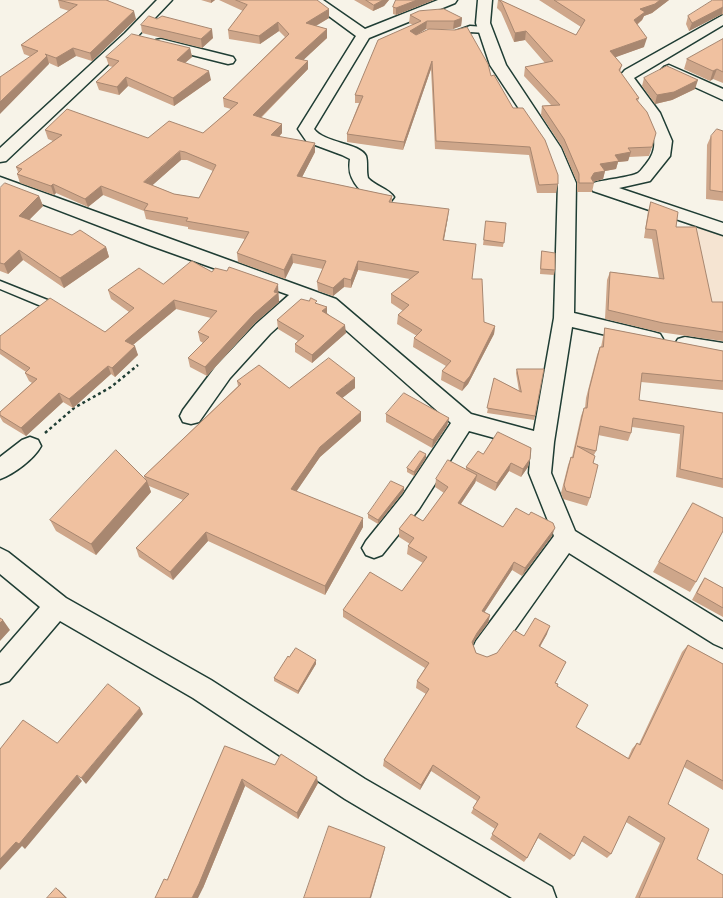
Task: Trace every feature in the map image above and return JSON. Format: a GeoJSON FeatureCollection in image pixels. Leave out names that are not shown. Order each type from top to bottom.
{"type":"FeatureCollection","features":[{"type":"Feature","properties":{"kind":"street"},"geometry":{"type":"LineString","coordinates":[[0,157],[130,36],[165,0]]}},
{"type":"Feature","properties":{"kind":"street"},"geometry":{"type":"LineString","coordinates":[[314,0],[364,35]]}},
{"type":"Feature","properties":{"kind":"street"},"geometry":{"type":"LineString","coordinates":[[384,196],[366,188],[357,172],[358,157],[348,151],[313,139],[306,129],[364,35],[450,0]]}},
{"type":"Feature","properties":{"kind":"street"},"geometry":{"type":"LineString","coordinates":[[485,0],[483,23],[498,65],[553,148],[567,182],[564,318],[543,442],[540,473],[566,538],[723,636]]}},
{"type":"Feature","properties":{"kind":"street"},"geometry":{"type":"LineString","coordinates":[[599,186],[644,177],[662,156],[664,141],[652,113],[626,78],[630,73],[723,19]]}},
{"type":"Feature","properties":{"kind":"street"},"geometry":{"type":"LineString","coordinates":[[130,36],[228,60]]}},
{"type":"Feature","properties":{"kind":"street"},"geometry":{"type":"LineString","coordinates":[[650,61],[723,95]]}},
{"type":"Feature","properties":{"kind":"street"},"geometry":{"type":"LineString","coordinates":[[0,182],[155,241],[303,293],[329,304],[464,421],[543,442]]}},
{"type":"Feature","properties":{"kind":"street"},"geometry":{"type":"LineString","coordinates":[[567,182],[599,186],[723,229]]}},
{"type":"Feature","properties":{"kind":"street"},"geometry":{"type":"LineString","coordinates":[[191,416],[223,372],[263,329],[303,293]]}},
{"type":"Feature","properties":{"kind":"street"},"geometry":{"type":"LineString","coordinates":[[564,318],[659,340],[723,351]]}},
{"type":"Feature","properties":{"kind":"street"},"geometry":{"type":"LineString","coordinates":[[374,548],[411,502],[464,421]]}},
{"type":"Feature","properties":{"kind":"street"},"geometry":{"type":"LineString","coordinates":[[0,470],[30,446]]}},
{"type":"Feature","properties":{"kind":"street"},"geometry":{"type":"LineString","coordinates":[[485,650],[566,538]]}},
{"type":"Feature","properties":{"kind":"street"},"geometry":{"type":"LineString","coordinates":[[0,559],[57,606],[202,689],[355,789],[541,898]]}},
{"type":"Feature","properties":{"kind":"street"},"geometry":{"type":"LineString","coordinates":[[0,672],[57,606]]}},
{"type":"Feature","properties":{"kind":"lane"},"geometry":{"type":"LineString","coordinates":[[442,34],[454,34],[470,29],[485,30]]}},
{"type":"Feature","properties":{"kind":"lane"},"geometry":{"type":"LineString","coordinates":[[0,285],[46,304]]}},
{"type":"Feature","properties":{"kind":"path"},"geometry":{"type":"LineString","coordinates":[[30,446],[74,408],[111,387],[138,365]]}},
{"type":"Feature","properties":{"kind":"shaded area"},"geometry":{"type":"Polygon","coordinates":[[[696,225],[723,234],[723,346],[697,341],[679,230],[696,225]]]}},
{"type":"Feature","properties":{"kind":"building"},"geometry":{"type":"Polygon","coordinates":[[[59,0],[106,0],[134,11],[90,53],[73,48],[56,58],[45,54],[47,56],[0,102],[0,77],[38,51],[21,45],[77,5],[59,0]]]}},
{"type":"Feature","properties":{"kind":"building"},"geometry":{"type":"Polygon","coordinates":[[[236,0],[317,0],[329,9],[306,23],[327,29],[295,58],[308,61],[253,115],[282,124],[271,135],[315,143],[297,176],[392,196],[389,202],[449,209],[443,240],[476,244],[472,279],[482,279],[484,322],[495,326],[470,376],[464,383],[442,371],[451,361],[414,338],[422,330],[398,315],[409,305],[391,294],[419,272],[358,261],[351,280],[344,278],[333,288],[317,282],[326,261],[292,254],[284,270],[237,253],[249,232],[186,221],[188,218],[144,210],[148,204],[101,186],[85,199],[53,184],[51,186],[17,174],[22,169],[16,167],[62,135],[45,130],[67,109],[148,138],[169,121],[203,133],[238,103],[223,98],[289,34],[278,22],[259,36],[228,30],[247,5],[236,0]],[[180,151],[144,182],[174,194],[199,198],[216,165],[180,151]]]}},
{"type":"Feature","properties":{"kind":"building"},"geometry":{"type":"Polygon","coordinates":[[[366,0],[383,0],[374,5],[366,0]]]}},
{"type":"Feature","properties":{"kind":"building"},"geometry":{"type":"Polygon","coordinates":[[[396,0],[417,0],[396,8],[393,7],[396,0]]]}},
{"type":"Feature","properties":{"kind":"building"},"geometry":{"type":"Polygon","coordinates":[[[499,0],[576,35],[585,20],[554,0],[660,0],[655,4],[640,9],[645,12],[634,20],[647,38],[610,51],[622,65],[619,70],[639,98],[636,99],[647,112],[656,133],[652,147],[628,148],[631,152],[615,155],[619,161],[600,164],[605,171],[594,173],[591,178],[594,183],[579,183],[579,174],[564,139],[542,106],[560,105],[525,67],[553,61],[526,31],[515,33],[502,3],[499,0]]]}},
{"type":"Feature","properties":{"kind":"building"},"geometry":{"type":"Polygon","coordinates":[[[713,0],[723,0],[723,7],[692,23],[688,16],[713,0]]]}},
{"type":"Feature","properties":{"kind":"building"},"geometry":{"type":"Polygon","coordinates":[[[444,9],[462,18],[454,21],[427,21],[410,31],[416,35],[429,29],[455,30],[467,27],[488,64],[491,76],[494,75],[513,108],[523,108],[545,140],[558,175],[558,184],[539,185],[530,147],[436,141],[432,61],[404,142],[347,134],[363,96],[355,95],[378,40],[421,21],[410,15],[419,11],[444,9]]]}},
{"type":"Feature","properties":{"kind":"building"},"geometry":{"type":"Polygon","coordinates":[[[149,16],[157,19],[162,16],[212,29],[201,39],[141,25],[149,16]]]}},
{"type":"Feature","properties":{"kind":"building"},"geometry":{"type":"Polygon","coordinates":[[[132,34],[190,48],[177,60],[209,71],[173,98],[126,77],[117,87],[96,82],[119,61],[106,57],[132,34]]]}},
{"type":"Feature","properties":{"kind":"building"},"geometry":{"type":"Polygon","coordinates":[[[723,39],[723,72],[717,69],[713,71],[687,59],[723,39]]]}},
{"type":"Feature","properties":{"kind":"building"},"geometry":{"type":"Polygon","coordinates":[[[667,66],[698,80],[674,92],[657,95],[644,78],[667,66]]]}},
{"type":"Feature","properties":{"kind":"building"},"geometry":{"type":"Polygon","coordinates":[[[717,129],[723,131],[723,192],[710,190],[711,136],[717,129]]]}},
{"type":"Feature","properties":{"kind":"building"},"geometry":{"type":"Polygon","coordinates":[[[5,183],[39,196],[19,216],[72,235],[80,230],[106,247],[60,278],[19,250],[4,264],[0,263],[0,188],[5,183]]]}},
{"type":"Feature","properties":{"kind":"building"},"geometry":{"type":"Polygon","coordinates":[[[651,202],[678,212],[676,227],[696,227],[712,302],[723,302],[723,332],[663,323],[608,310],[610,272],[664,279],[656,230],[646,229],[651,202]]]}},
{"type":"Feature","properties":{"kind":"building"},"geometry":{"type":"Polygon","coordinates":[[[486,221],[506,223],[504,243],[484,240],[486,221]]]}},
{"type":"Feature","properties":{"kind":"building"},"geometry":{"type":"Polygon","coordinates":[[[542,251],[555,253],[555,270],[541,269],[542,251]]]}},
{"type":"Feature","properties":{"kind":"building"},"geometry":{"type":"Polygon","coordinates":[[[192,261],[212,272],[215,268],[227,271],[229,267],[278,284],[274,292],[278,293],[254,314],[205,367],[188,358],[209,337],[198,332],[217,311],[174,300],[125,341],[135,346],[112,368],[108,366],[69,399],[59,393],[21,428],[0,415],[0,412],[37,379],[25,373],[30,368],[0,349],[0,336],[50,298],[105,332],[134,308],[108,290],[139,268],[163,284],[192,261]]]}},
{"type":"Feature","properties":{"kind":"building"},"geometry":{"type":"Polygon","coordinates":[[[311,298],[317,301],[315,303],[327,307],[322,311],[345,325],[312,355],[295,344],[304,336],[277,320],[301,299],[309,301],[311,298]]]}},
{"type":"Feature","properties":{"kind":"building"},"geometry":{"type":"Polygon","coordinates":[[[605,328],[723,351],[723,381],[642,373],[639,400],[723,413],[723,479],[680,469],[684,426],[633,418],[631,433],[600,426],[596,451],[577,446],[595,456],[593,463],[598,465],[590,498],[566,491],[564,485],[571,457],[573,458],[584,408],[587,408],[589,390],[600,347],[603,347],[605,328]]]}},
{"type":"Feature","properties":{"kind":"building"},"geometry":{"type":"Polygon","coordinates":[[[329,358],[355,378],[336,393],[361,412],[320,447],[291,489],[363,518],[325,586],[206,532],[170,572],[136,548],[189,494],[144,476],[241,384],[237,381],[259,365],[289,388],[329,358]]]}},
{"type":"Feature","properties":{"kind":"building"},"geometry":{"type":"Polygon","coordinates":[[[517,369],[544,369],[535,416],[487,408],[494,378],[521,392],[517,369]]]}},
{"type":"Feature","properties":{"kind":"building"},"geometry":{"type":"Polygon","coordinates":[[[404,393],[449,418],[433,440],[386,414],[404,393]]]}},
{"type":"Feature","properties":{"kind":"building"},"geometry":{"type":"Polygon","coordinates":[[[498,432],[531,448],[530,459],[523,469],[511,463],[497,483],[466,467],[478,451],[483,454],[498,432]]]}},
{"type":"Feature","properties":{"kind":"building"},"geometry":{"type":"Polygon","coordinates":[[[116,450],[147,481],[91,544],[50,520],[116,450]]]}},
{"type":"Feature","properties":{"kind":"building"},"geometry":{"type":"Polygon","coordinates":[[[420,451],[426,454],[414,472],[407,468],[420,451]]]}},
{"type":"Feature","properties":{"kind":"building"},"geometry":{"type":"Polygon","coordinates":[[[448,460],[477,475],[458,503],[503,527],[516,508],[529,515],[531,512],[553,523],[555,528],[525,568],[514,562],[482,611],[490,615],[472,642],[476,653],[487,657],[497,653],[514,630],[524,636],[535,618],[550,626],[539,646],[566,662],[555,683],[558,684],[557,686],[588,705],[576,727],[629,759],[637,743],[640,745],[688,645],[723,664],[723,781],[687,760],[668,804],[709,829],[697,859],[723,875],[723,898],[639,898],[665,838],[629,816],[611,854],[584,836],[574,856],[540,833],[527,858],[492,834],[498,824],[473,808],[480,797],[433,765],[421,785],[384,760],[429,689],[417,681],[429,663],[343,610],[370,572],[402,591],[427,557],[408,546],[414,538],[399,529],[411,514],[423,521],[448,487],[436,479],[448,460]]]}},
{"type":"Feature","properties":{"kind":"building"},"geometry":{"type":"Polygon","coordinates":[[[391,481],[404,487],[378,520],[368,514],[391,481]]]}},
{"type":"Feature","properties":{"kind":"building"},"geometry":{"type":"Polygon","coordinates":[[[693,503],[723,518],[723,531],[696,582],[659,562],[693,503]]]}},
{"type":"Feature","properties":{"kind":"building"},"geometry":{"type":"Polygon","coordinates":[[[705,578],[723,588],[723,608],[697,593],[705,578]]]}},
{"type":"Feature","properties":{"kind":"building"},"geometry":{"type":"Polygon","coordinates":[[[296,648],[316,660],[298,691],[274,678],[288,656],[289,657],[296,648]]]}},
{"type":"Feature","properties":{"kind":"building"},"geometry":{"type":"Polygon","coordinates":[[[108,684],[140,708],[81,778],[77,775],[19,844],[16,842],[0,859],[0,749],[23,720],[57,743],[108,684]]]}},
{"type":"Feature","properties":{"kind":"building"},"geometry":{"type":"Polygon","coordinates":[[[225,746],[275,765],[281,754],[317,777],[297,813],[242,779],[192,898],[155,898],[164,879],[167,880],[225,746]]]}},
{"type":"Feature","properties":{"kind":"building"},"geometry":{"type":"Polygon","coordinates":[[[329,826],[385,847],[370,898],[304,898],[329,826]]]}},
{"type":"Feature","properties":{"kind":"building"},"geometry":{"type":"Polygon","coordinates":[[[56,888],[66,898],[47,898],[56,888]]]}}]}
